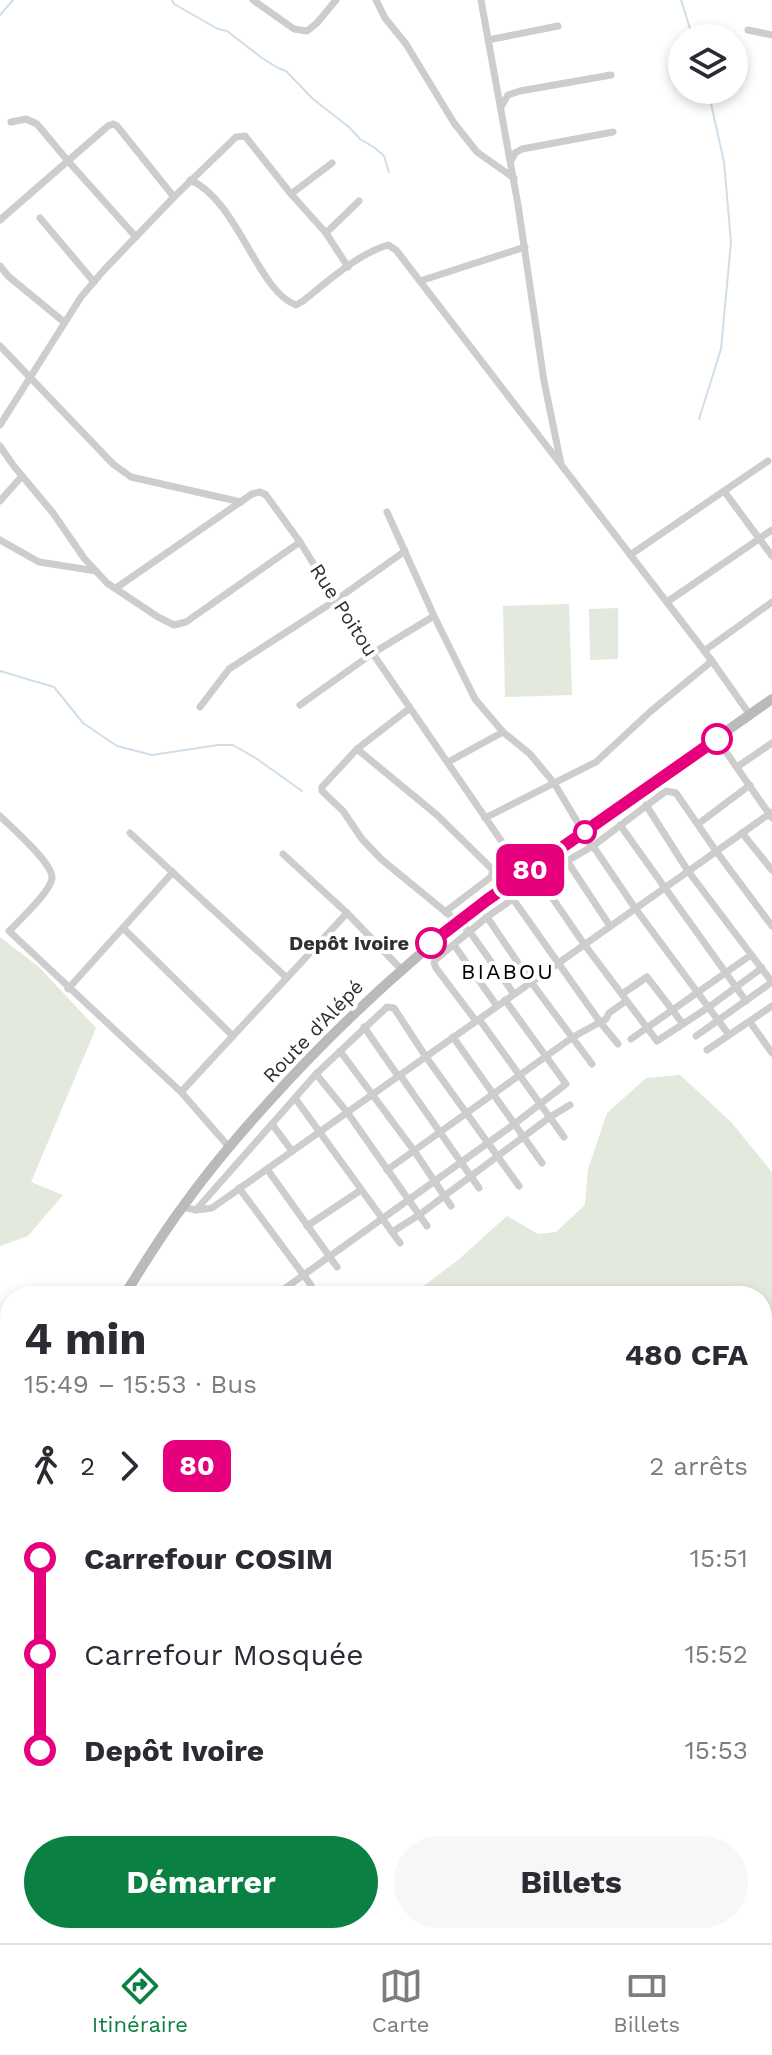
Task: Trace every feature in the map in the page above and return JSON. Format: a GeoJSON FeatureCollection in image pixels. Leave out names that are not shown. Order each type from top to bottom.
{"type":"FeatureCollection","features":[{"type":"Feature","properties":{"kind":"main road","name":"Route d'Alépé"},"geometry":{"type":"LineString","coordinates":[[131,1286],[182,1207],[229,1147],[338,1028],[401,969],[458,922],[772,699]]}},
{"type":"Feature","properties":{"kind":"street"},"geometry":{"type":"LineString","coordinates":[[253,0],[294,29],[307,31],[336,0]]}},
{"type":"Feature","properties":{"kind":"street"},"geometry":{"type":"LineString","coordinates":[[376,0],[454,123],[477,152],[514,178]]}},
{"type":"Feature","properties":{"kind":"street"},"geometry":{"type":"LineString","coordinates":[[481,0],[514,178],[544,381],[562,466]]}},
{"type":"Feature","properties":{"kind":"street"},"geometry":{"type":"LineString","coordinates":[[488,40],[558,26]]}},
{"type":"Feature","properties":{"kind":"street"},"geometry":{"type":"LineString","coordinates":[[748,30],[772,35]]}},
{"type":"Feature","properties":{"kind":"street"},"geometry":{"type":"LineString","coordinates":[[501,107],[508,95],[520,91],[611,75]]}},
{"type":"Feature","properties":{"kind":"street"},"geometry":{"type":"LineString","coordinates":[[11,122],[26,119],[37,124],[136,237]]}},
{"type":"Feature","properties":{"kind":"street"},"geometry":{"type":"LineString","coordinates":[[0,220],[113,124],[174,197]]}},
{"type":"Feature","properties":{"kind":"street"},"geometry":{"type":"LineString","coordinates":[[511,161],[515,153],[522,149],[613,132]]}},
{"type":"Feature","properties":{"kind":"street"},"geometry":{"type":"LineString","coordinates":[[0,425],[81,297],[190,180],[236,137],[245,136],[326,233],[348,267]]}},
{"type":"Feature","properties":{"kind":"street"},"geometry":{"type":"LineString","coordinates":[[291,194],[332,163]]}},
{"type":"Feature","properties":{"kind":"street"},"geometry":{"type":"LineString","coordinates":[[190,180],[199,184],[227,214],[272,284],[288,302],[296,305],[380,247],[388,245],[396,250],[712,661],[750,715]]}},
{"type":"Feature","properties":{"kind":"street"},"geometry":{"type":"LineString","coordinates":[[326,233],[359,201]]}},
{"type":"Feature","properties":{"kind":"street"},"geometry":{"type":"LineString","coordinates":[[40,218],[94,282]]}},
{"type":"Feature","properties":{"kind":"street"},"geometry":{"type":"LineString","coordinates":[[420,281],[525,247]]}},
{"type":"Feature","properties":{"kind":"street"},"geometry":{"type":"LineString","coordinates":[[0,266],[64,322]]}},
{"type":"Feature","properties":{"kind":"street"},"geometry":{"type":"LineString","coordinates":[[0,346],[113,464],[131,477],[241,502]]}},
{"type":"Feature","properties":{"kind":"street"},"geometry":{"type":"LineString","coordinates":[[0,446],[84,558],[107,583],[174,625],[186,622],[300,542]]}},
{"type":"Feature","properties":{"kind":"street"},"geometry":{"type":"LineString","coordinates":[[630,555],[768,461]]}},
{"type":"Feature","properties":{"kind":"street"},"geometry":{"type":"LineString","coordinates":[[0,501],[22,476]]}},
{"type":"Feature","properties":{"kind":"street"},"geometry":{"type":"LineString","coordinates":[[724,491],[772,556]]}},
{"type":"Feature","properties":{"kind":"street","name":"Rue Poitou"},"geometry":{"type":"LineString","coordinates":[[241,502],[252,494],[260,492],[266,495],[524,874]]}},
{"type":"Feature","properties":{"kind":"street"},"geometry":{"type":"LineString","coordinates":[[116,588],[241,502]]}},
{"type":"Feature","properties":{"kind":"street"},"geometry":{"type":"LineString","coordinates":[[387,512],[475,699],[554,783],[582,834],[729,1035]]}},
{"type":"Feature","properties":{"kind":"street"},"geometry":{"type":"LineString","coordinates":[[667,602],[772,530]]}},
{"type":"Feature","properties":{"kind":"street"},"geometry":{"type":"LineString","coordinates":[[0,540],[39,562],[96,571]]}},
{"type":"Feature","properties":{"kind":"street"},"geometry":{"type":"LineString","coordinates":[[200,707],[229,669],[405,551]]}},
{"type":"Feature","properties":{"kind":"street"},"geometry":{"type":"LineString","coordinates":[[704,651],[772,602]]}},
{"type":"Feature","properties":{"kind":"street"},"geometry":{"type":"LineString","coordinates":[[300,705],[373,653],[434,616]]}},
{"type":"Feature","properties":{"kind":"street"},"geometry":{"type":"LineString","coordinates":[[485,818],[596,762],[712,661]]}},
{"type":"Feature","properties":{"kind":"street"},"geometry":{"type":"LineString","coordinates":[[410,708],[357,749],[334,772],[322,791],[343,811],[362,839],[381,859],[470,932],[514,994]]}},
{"type":"Feature","properties":{"kind":"street"},"geometry":{"type":"LineString","coordinates":[[448,762],[503,732]]}},
{"type":"Feature","properties":{"kind":"street"},"geometry":{"type":"LineString","coordinates":[[182,1207],[196,1210],[212,1208],[771,814],[717,739]]}},
{"type":"Feature","properties":{"kind":"street"},"geometry":{"type":"LineString","coordinates":[[737,767],[772,743]]}},
{"type":"Feature","properties":{"kind":"street"},"geometry":{"type":"LineString","coordinates":[[357,749],[437,815],[493,870],[491,877],[445,912]]}},
{"type":"Feature","properties":{"kind":"street"},"geometry":{"type":"LineString","coordinates":[[698,824],[750,785]]}},
{"type":"Feature","properties":{"kind":"street"},"geometry":{"type":"LineString","coordinates":[[564,1137],[434,963],[435,960],[487,917],[593,846],[666,791],[674,791],[772,926]]}},
{"type":"Feature","properties":{"kind":"street"},"geometry":{"type":"LineString","coordinates":[[646,805],[688,871],[772,982],[696,1036]]}},
{"type":"Feature","properties":{"kind":"street"},"geometry":{"type":"LineString","coordinates":[[0,816],[52,873],[47,890],[9,931]]}},
{"type":"Feature","properties":{"kind":"street"},"geometry":{"type":"LineString","coordinates":[[620,825],[746,1001]]}},
{"type":"Feature","properties":{"kind":"street"},"geometry":{"type":"LineString","coordinates":[[130,833],[287,978]]}},
{"type":"Feature","properties":{"kind":"street"},"geometry":{"type":"LineString","coordinates":[[742,833],[772,870]]}},
{"type":"Feature","properties":{"kind":"street"},"geometry":{"type":"LineString","coordinates":[[283,854],[347,913],[401,969]]}},
{"type":"Feature","properties":{"kind":"street"},"geometry":{"type":"LineString","coordinates":[[567,861],[610,926]]}},
{"type":"Feature","properties":{"kind":"street"},"geometry":{"type":"LineString","coordinates":[[68,989],[173,872]]}},
{"type":"Feature","properties":{"kind":"street"},"geometry":{"type":"LineString","coordinates":[[540,880],[657,1041],[762,968]]}},
{"type":"Feature","properties":{"kind":"street"},"geometry":{"type":"LineString","coordinates":[[513,899],[618,1044]]}},
{"type":"Feature","properties":{"kind":"street"},"geometry":{"type":"LineString","coordinates":[[181,1092],[347,913]]}},
{"type":"Feature","properties":{"kind":"street"},"geometry":{"type":"LineString","coordinates":[[487,917],[592,1064]]}},
{"type":"Feature","properties":{"kind":"street"},"geometry":{"type":"LineString","coordinates":[[0,925],[181,1092],[229,1147]]}},
{"type":"Feature","properties":{"kind":"street"},"geometry":{"type":"LineString","coordinates":[[123,928],[233,1036]]}},
{"type":"Feature","properties":{"kind":"street"},"geometry":{"type":"LineString","coordinates":[[454,945],[497,1006]]}},
{"type":"Feature","properties":{"kind":"street"},"geometry":{"type":"LineString","coordinates":[[631,1039],[751,955]]}},
{"type":"Feature","properties":{"kind":"street"},"geometry":{"type":"LineString","coordinates":[[387,1170],[573,1037],[600,1022],[647,977],[683,1024]]}},
{"type":"Feature","properties":{"kind":"street"},"geometry":{"type":"LineString","coordinates":[[288,1286],[566,1084],[505,1000]]}},
{"type":"Feature","properties":{"kind":"street"},"geometry":{"type":"LineString","coordinates":[[707,1050],[772,1006]]}},
{"type":"Feature","properties":{"kind":"street"},"geometry":{"type":"LineString","coordinates":[[196,1210],[316,1074],[387,1007],[394,1008],[519,1186]]}},
{"type":"Feature","properties":{"kind":"street"},"geometry":{"type":"LineString","coordinates":[[750,1022],[772,1053]]}},
{"type":"Feature","properties":{"kind":"street"},"geometry":{"type":"LineString","coordinates":[[364,1027],[479,1188]]}},
{"type":"Feature","properties":{"kind":"street"},"geometry":{"type":"LineString","coordinates":[[453,1037],[542,1163]]}},
{"type":"Feature","properties":{"kind":"street"},"geometry":{"type":"LineString","coordinates":[[340,1051],[451,1206]]}},
{"type":"Feature","properties":{"kind":"street"},"geometry":{"type":"LineString","coordinates":[[316,1074],[347,1112],[427,1226]]}},
{"type":"Feature","properties":{"kind":"street"},"geometry":{"type":"LineString","coordinates":[[295,1098],[400,1243]]}},
{"type":"Feature","properties":{"kind":"street"},"geometry":{"type":"LineString","coordinates":[[392,1232],[570,1105]]}},
{"type":"Feature","properties":{"kind":"street"},"geometry":{"type":"LineString","coordinates":[[272,1124],[292,1151]]}},
{"type":"Feature","properties":{"kind":"street"},"geometry":{"type":"LineString","coordinates":[[267,1169],[337,1267]]}},
{"type":"Feature","properties":{"kind":"street"},"geometry":{"type":"LineString","coordinates":[[239,1188],[311,1285]]}},
{"type":"Feature","properties":{"kind":"street"},"geometry":{"type":"LineString","coordinates":[[307,1226],[361,1190]]}},
{"type":"Feature","properties":{"kind":"shaded area"},"geometry":{"type":"Polygon","coordinates":[[[569,604],[572,695],[505,697],[503,606],[569,604]]]}},
{"type":"Feature","properties":{"kind":"shaded area"},"geometry":{"type":"Polygon","coordinates":[[[618,608],[618,659],[590,660],[589,609],[618,608]]]}},
{"type":"Feature","properties":{"kind":"shaded area"},"geometry":{"type":"Polygon","coordinates":[[[0,937],[39,967],[96,1028],[31,1182],[63,1195],[28,1236],[0,1246],[0,937]]]}},
{"type":"Feature","properties":{"kind":"shaded area"},"geometry":{"type":"Polygon","coordinates":[[[680,1075],[731,1122],[772,1172],[772,1286],[423,1286],[507,1216],[538,1234],[556,1232],[585,1205],[588,1169],[607,1113],[646,1078],[680,1075]]]}},
{"type":"Feature","properties":{"kind":"waterway"},"geometry":{"type":"LineString","coordinates":[[0,15],[13,0]]}},
{"type":"Feature","properties":{"kind":"waterway"},"geometry":{"type":"LineString","coordinates":[[172,0],[218,29],[227,31],[262,58],[286,71],[313,99],[384,156],[389,172]]}},
{"type":"Feature","properties":{"kind":"waterway"},"geometry":{"type":"LineString","coordinates":[[681,0],[689,24]]}},
{"type":"Feature","properties":{"kind":"waterway"},"geometry":{"type":"LineString","coordinates":[[699,419],[721,349],[731,242],[724,162],[711,104]]}},
{"type":"Feature","properties":{"kind":"waterway"},"geometry":{"type":"LineString","coordinates":[[0,671],[54,687],[83,723],[117,746],[152,755],[233,745],[302,791]]}},
{"type":"Feature","properties":{"kind":"bus line","name":"80"},"geometry":{"type":"LineString","coordinates":[[431,943],[487,900],[717,739]]}},
{"type":"Feature","properties":{"kind":"place","name":"Depôt Ivoire"},"geometry":{"type":"Point","coordinates":[431,943]}},
{"type":"Feature","properties":{"kind":"district","name":"BIABOU"},"geometry":{"type":"Point","coordinates":[508,971]}}]}
